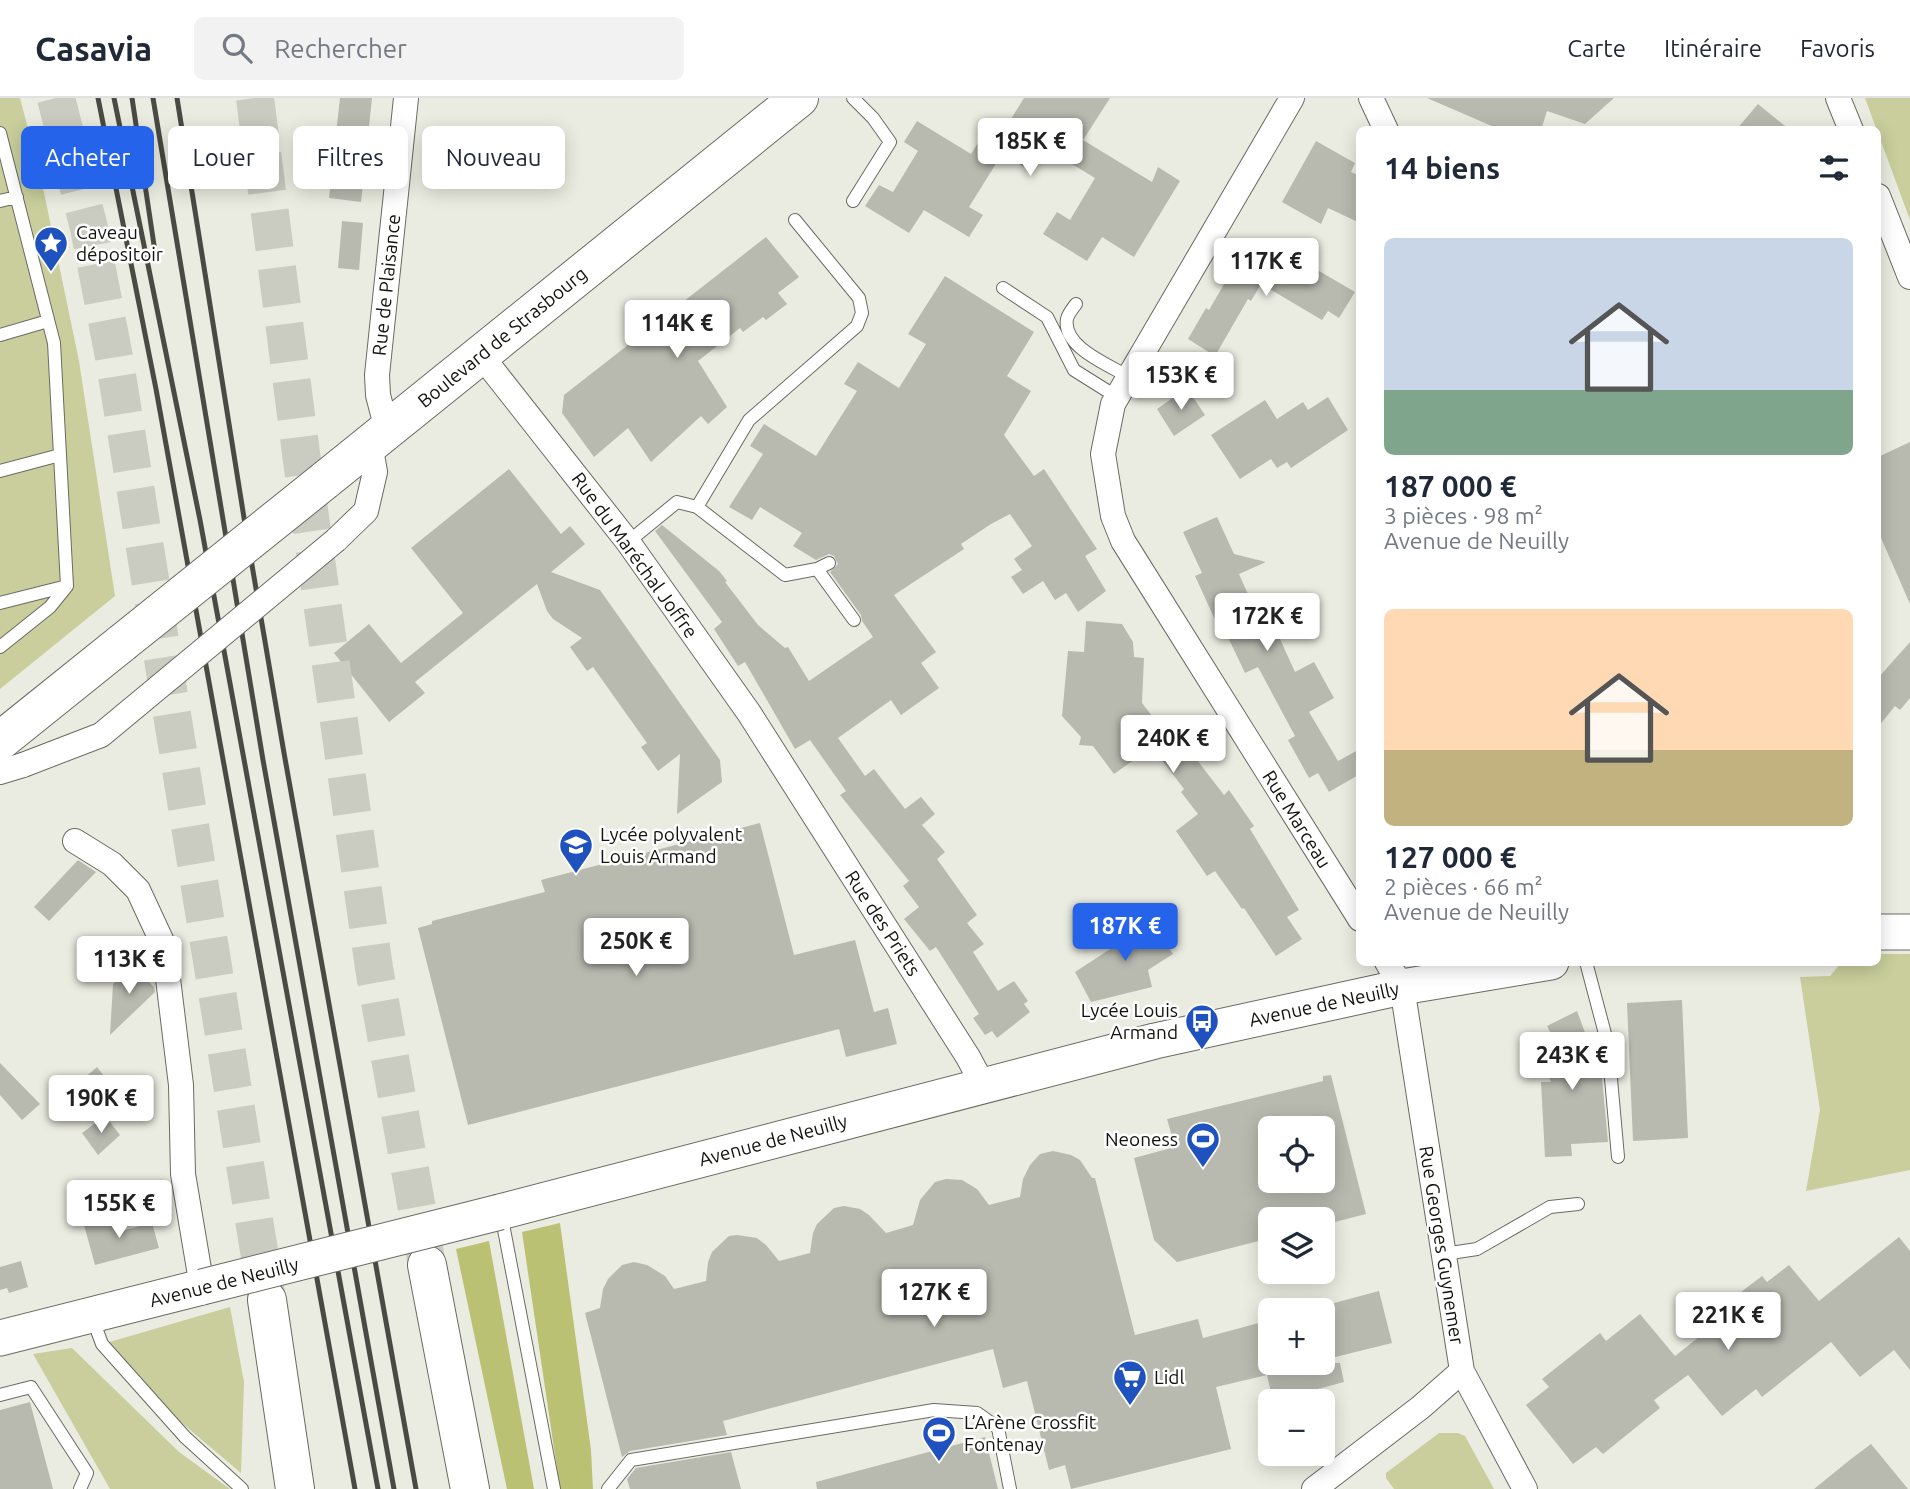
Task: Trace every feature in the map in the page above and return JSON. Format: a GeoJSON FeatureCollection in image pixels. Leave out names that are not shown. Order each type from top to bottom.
{"type":"FeatureCollection","features":[{"type":"Feature","properties":{"kind":"main road","name":"Boulevard de Strasbourg"},"geometry":{"type":"LineString","coordinates":[[8,759],[122,643],[799,98]]}},
{"type":"Feature","properties":{"kind":"main road"},"geometry":{"type":"LineString","coordinates":[[428,1265],[470,1489]]}},
{"type":"Feature","properties":{"kind":"main road"},"geometry":{"type":"LineString","coordinates":[[267,1300],[295,1489]]}},
{"type":"Feature","properties":{"kind":"street","name":"Rue de Plaisance"},"geometry":{"type":"LineString","coordinates":[[8,759],[101,735],[336,540],[366,511],[375,472],[379,436],[377,375],[406,98]]}},
{"type":"Feature","properties":{"kind":"street","name":"Rue Marceau"},"geometry":{"type":"LineString","coordinates":[[1292,98],[1113,404],[1103,454],[1112,516],[1123,541],[1356,913]]}},
{"type":"Feature","properties":{"kind":"street"},"geometry":{"type":"LineString","coordinates":[[1371,98],[1384,126]]}},
{"type":"Feature","properties":{"kind":"street"},"geometry":{"type":"LineString","coordinates":[[1838,98],[1849,126]]}},
{"type":"Feature","properties":{"kind":"street"},"geometry":{"type":"LineString","coordinates":[[1881,204],[1910,277]]}},
{"type":"Feature","properties":{"kind":"street","name":"Rue du Maréchal Joffre"},"geometry":{"type":"LineString","coordinates":[[480,354],[628,542],[781,762]]}},
{"type":"Feature","properties":{"kind":"street","name":"Rue des Priets"},"geometry":{"type":"LineString","coordinates":[[781,762],[968,1057],[983,1085]]}},
{"type":"Feature","properties":{"kind":"street"},"geometry":{"type":"LineString","coordinates":[[75,841],[112,863],[138,890],[164,946],[181,1085],[183,1174],[202,1287]]}},
{"type":"Feature","properties":{"kind":"street"},"geometry":{"type":"LineString","coordinates":[[1881,932],[1910,932]]}},
{"type":"Feature","properties":{"kind":"street","name":"Avenue de Neuilly"},"geometry":{"type":"LineString","coordinates":[[0,1338],[500,1212],[1155,1041],[1394,975],[1503,966]]}},
{"type":"Feature","properties":{"kind":"street","name":"Rue Georges Guynemer"},"geometry":{"type":"LineString","coordinates":[[1394,975],[1462,1371],[1525,1489]]}},
{"type":"Feature","properties":{"kind":"street"},"geometry":{"type":"LineString","coordinates":[[1314,1489],[1421,1407],[1462,1371]]}},
{"type":"Feature","properties":{"kind":"lane"},"geometry":{"type":"LineString","coordinates":[[853,98],[873,117],[890,142],[853,201]]}},
{"type":"Feature","properties":{"kind":"lane"},"geometry":{"type":"LineString","coordinates":[[0,133],[54,343],[67,586],[50,607],[0,647]]}},
{"type":"Feature","properties":{"kind":"lane"},"geometry":{"type":"LineString","coordinates":[[0,201],[17,197]]}},
{"type":"Feature","properties":{"kind":"lane"},"geometry":{"type":"LineString","coordinates":[[697,508],[749,420],[857,326],[862,313],[859,298],[795,220]]}},
{"type":"Feature","properties":{"kind":"lane"},"geometry":{"type":"LineString","coordinates":[[1003,288],[1047,317],[1074,370],[1123,387]]}},
{"type":"Feature","properties":{"kind":"lane"},"geometry":{"type":"LineString","coordinates":[[1076,304],[1068,317],[1068,333],[1076,345],[1123,387]]}},
{"type":"Feature","properties":{"kind":"lane"},"geometry":{"type":"LineString","coordinates":[[0,335],[48,321]]}},
{"type":"Feature","properties":{"kind":"lane"},"geometry":{"type":"LineString","coordinates":[[0,471],[60,455]]}},
{"type":"Feature","properties":{"kind":"lane"},"geometry":{"type":"LineString","coordinates":[[628,542],[677,502],[697,508],[785,575],[823,566],[854,620]]}},
{"type":"Feature","properties":{"kind":"lane"},"geometry":{"type":"LineString","coordinates":[[0,603],[67,586]]}},
{"type":"Feature","properties":{"kind":"lane"},"geometry":{"type":"LineString","coordinates":[[1587,966],[1608,1045],[1618,1157]]}},
{"type":"Feature","properties":{"kind":"lane"},"geometry":{"type":"LineString","coordinates":[[1444,1254],[1477,1249],[1550,1208],[1578,1204]]}},
{"type":"Feature","properties":{"kind":"lane"},"geometry":{"type":"LineString","coordinates":[[500,1212],[554,1489]]}},
{"type":"Feature","properties":{"kind":"lane"},"geometry":{"type":"LineString","coordinates":[[91,1314],[102,1344],[185,1437],[242,1489]]}},
{"type":"Feature","properties":{"kind":"lane"},"geometry":{"type":"LineString","coordinates":[[0,1395],[31,1387],[87,1473],[80,1489]]}},
{"type":"Feature","properties":{"kind":"lane"},"geometry":{"type":"LineString","coordinates":[[608,1489],[631,1461],[934,1410],[977,1413],[998,1428],[1010,1489]]}},
{"type":"Feature","properties":{"kind":"green space"},"geometry":{"type":"Polygon","coordinates":[[[0,98],[20,98],[27,126],[21,126],[21,189],[43,189],[79,361],[115,596],[0,689],[0,98]]]}},
{"type":"Feature","properties":{"kind":"green space"},"geometry":{"type":"Polygon","coordinates":[[[1865,98],[1910,98],[1910,220],[1881,141],[1881,126],[1875,126],[1865,98]]]}},
{"type":"Feature","properties":{"kind":"green space"},"geometry":{"type":"Polygon","coordinates":[[[1881,954],[1910,954],[1910,1170],[1806,1191],[1820,1110],[1800,977],[1830,976],[1838,966],[1881,966],[1881,954]]]}},
{"type":"Feature","properties":{"kind":"green space"},"geometry":{"type":"Polygon","coordinates":[[[560,1223],[591,1450],[593,1489],[560,1489],[522,1232],[560,1223]]]}},
{"type":"Feature","properties":{"kind":"green space"},"geometry":{"type":"Polygon","coordinates":[[[489,1241],[534,1489],[507,1489],[456,1249],[489,1241]]]}},
{"type":"Feature","properties":{"kind":"green space"},"geometry":{"type":"Polygon","coordinates":[[[230,1307],[244,1382],[241,1473],[151,1397],[106,1343],[230,1307]]]}},
{"type":"Feature","properties":{"kind":"green space"},"geometry":{"type":"Polygon","coordinates":[[[72,1348],[179,1452],[230,1489],[110,1489],[33,1354],[72,1348]]]}},
{"type":"Feature","properties":{"kind":"green space"},"geometry":{"type":"Polygon","coordinates":[[[1439,1433],[1458,1433],[1465,1436],[1494,1489],[1394,1489],[1386,1478],[1386,1473],[1439,1433]]]}},
{"type":"Feature","properties":{"kind":"building"},"geometry":{"type":"Polygon","coordinates":[[[340,98],[372,98],[369,126],[337,126],[340,98]]]}},
{"type":"Feature","properties":{"kind":"building"},"geometry":{"type":"Polygon","coordinates":[[[1024,98],[1110,98],[1083,140],[1152,182],[1158,167],[1180,181],[1134,257],[1102,237],[1087,261],[1043,234],[1057,212],[1070,220],[1095,178],[1039,144],[1024,167],[1002,154],[969,207],[983,215],[969,237],[924,210],[909,233],[865,206],[879,185],[893,192],[918,151],[904,142],[917,121],[971,154],[993,119],[1006,127],[1024,98]]]}},
{"type":"Feature","properties":{"kind":"building"},"geometry":{"type":"Polygon","coordinates":[[[1427,98],[1614,98],[1585,124],[1547,111],[1542,126],[1492,126],[1427,98]]]}},
{"type":"Feature","properties":{"kind":"building"},"geometry":{"type":"Polygon","coordinates":[[[1758,104],[1785,126],[1739,126],[1758,104]]]}},
{"type":"Feature","properties":{"kind":"building"},"geometry":{"type":"Polygon","coordinates":[[[1316,141],[1355,163],[1351,172],[1356,174],[1356,221],[1328,208],[1321,224],[1282,202],[1316,141]]]}},
{"type":"Feature","properties":{"kind":"building"},"geometry":{"type":"Polygon","coordinates":[[[330,189],[362,189],[361,202],[329,198],[330,189]]]}},
{"type":"Feature","properties":{"kind":"building"},"geometry":{"type":"Polygon","coordinates":[[[342,221],[363,223],[359,270],[338,268],[342,221]]]}},
{"type":"Feature","properties":{"kind":"building"},"geometry":{"type":"Polygon","coordinates":[[[766,237],[799,277],[778,293],[787,304],[766,320],[763,317],[743,332],[740,328],[698,361],[727,407],[708,424],[701,416],[651,462],[628,428],[594,457],[562,413],[564,395],[766,237]]]}},
{"type":"Feature","properties":{"kind":"building"},"geometry":{"type":"Polygon","coordinates":[[[1244,250],[1303,284],[1314,268],[1355,292],[1339,318],[1328,311],[1322,320],[1261,284],[1251,301],[1248,299],[1215,356],[1188,339],[1206,308],[1209,310],[1244,250]]]}},
{"type":"Feature","properties":{"kind":"building"},"geometry":{"type":"Polygon","coordinates":[[[945,276],[1034,332],[1007,376],[1031,391],[1004,435],[1034,476],[1044,469],[1097,549],[1085,556],[1106,591],[1078,612],[1066,593],[1055,600],[1043,581],[1023,594],[1011,577],[1022,570],[1014,559],[1032,546],[1010,514],[991,524],[961,544],[964,549],[894,595],[936,652],[921,663],[939,688],[901,715],[891,700],[838,738],[865,776],[874,769],[905,809],[921,797],[935,814],[922,825],[945,852],[937,859],[977,915],[967,923],[984,944],[973,952],[998,991],[1014,981],[1028,1001],[1024,1004],[1030,1012],[997,1038],[992,1031],[985,1035],[973,1018],[979,1014],[936,947],[930,951],[904,919],[919,907],[903,886],[909,881],[840,795],[846,791],[810,740],[795,749],[745,662],[738,666],[714,629],[722,622],[655,531],[662,525],[719,571],[758,625],[785,648],[788,647],[809,681],[873,637],[861,615],[830,572],[838,564],[834,556],[829,554],[816,560],[793,546],[802,533],[760,507],[752,520],[729,507],[763,454],[750,446],[764,424],[816,456],[857,391],[844,384],[858,362],[899,388],[926,344],[908,334],[945,276]]]}},
{"type":"Feature","properties":{"kind":"building"},"geometry":{"type":"Polygon","coordinates":[[[1187,388],[1205,415],[1174,436],[1157,409],[1187,388]]]}},
{"type":"Feature","properties":{"kind":"building"},"geometry":{"type":"Polygon","coordinates":[[[1328,397],[1348,430],[1291,468],[1287,462],[1277,468],[1271,459],[1240,479],[1211,435],[1265,400],[1277,419],[1303,402],[1308,410],[1328,397]]]}},
{"type":"Feature","properties":{"kind":"building"},"geometry":{"type":"Polygon","coordinates":[[[1910,442],[1910,604],[1881,538],[1881,456],[1910,442]]]}},
{"type":"Feature","properties":{"kind":"building"},"geometry":{"type":"Polygon","coordinates":[[[509,469],[561,534],[570,526],[585,544],[551,572],[600,590],[720,760],[722,782],[677,814],[680,754],[658,771],[641,747],[647,743],[593,667],[587,671],[570,647],[582,638],[553,619],[547,611],[537,584],[415,682],[425,693],[389,722],[334,653],[369,624],[401,663],[463,613],[411,548],[509,469]]]}},
{"type":"Feature","properties":{"kind":"building"},"geometry":{"type":"Polygon","coordinates":[[[1217,517],[1234,554],[1266,562],[1239,574],[1259,619],[1269,615],[1295,672],[1314,662],[1334,698],[1309,712],[1338,761],[1356,751],[1356,776],[1329,792],[1318,773],[1309,778],[1288,740],[1295,736],[1258,667],[1245,673],[1226,633],[1222,635],[1195,576],[1202,573],[1183,532],[1217,517]]]}},
{"type":"Feature","properties":{"kind":"building"},"geometry":{"type":"Polygon","coordinates":[[[1086,621],[1122,624],[1133,642],[1134,657],[1144,658],[1142,703],[1166,734],[1176,726],[1200,757],[1197,760],[1224,795],[1229,790],[1254,826],[1250,829],[1299,910],[1287,917],[1302,939],[1276,956],[1215,871],[1207,876],[1176,831],[1198,814],[1181,792],[1184,789],[1158,755],[1151,760],[1145,752],[1114,774],[1093,746],[1079,745],[1081,737],[1062,716],[1068,651],[1084,652],[1086,621]]]}},
{"type":"Feature","properties":{"kind":"building"},"geometry":{"type":"Polygon","coordinates":[[[1910,642],[1910,698],[1900,710],[1895,706],[1881,723],[1881,675],[1910,642]]]}},
{"type":"Feature","properties":{"kind":"building"},"geometry":{"type":"Polygon","coordinates":[[[760,823],[794,955],[855,940],[874,1012],[888,1008],[897,1044],[846,1057],[839,1029],[468,1125],[418,928],[432,924],[432,921],[545,892],[541,880],[760,823]]]}},
{"type":"Feature","properties":{"kind":"building"},"geometry":{"type":"Polygon","coordinates":[[[78,860],[96,872],[49,921],[34,907],[78,860]]]}},
{"type":"Feature","properties":{"kind":"building"},"geometry":{"type":"Polygon","coordinates":[[[1126,905],[1143,927],[1151,922],[1173,954],[1148,970],[1152,987],[1091,1002],[1075,972],[1124,940],[1126,905]]]}},
{"type":"Feature","properties":{"kind":"building"},"geometry":{"type":"Polygon","coordinates":[[[132,966],[154,987],[155,992],[110,1035],[113,984],[132,966]]]}},
{"type":"Feature","properties":{"kind":"building"},"geometry":{"type":"Polygon","coordinates":[[[1682,1000],[1688,1138],[1633,1141],[1627,1003],[1682,1000]]]}},
{"type":"Feature","properties":{"kind":"building"},"geometry":{"type":"Polygon","coordinates":[[[1577,1011],[1602,1078],[1608,1142],[1571,1144],[1572,1156],[1545,1157],[1541,1082],[1551,1082],[1542,1058],[1560,1051],[1547,1026],[1577,1011]]]}},
{"type":"Feature","properties":{"kind":"building"},"geometry":{"type":"Polygon","coordinates":[[[0,1063],[40,1104],[22,1120],[0,1095],[0,1063]]]}},
{"type":"Feature","properties":{"kind":"building"},"geometry":{"type":"Polygon","coordinates":[[[97,1067],[121,1098],[97,1118],[74,1087],[97,1067]]]}},
{"type":"Feature","properties":{"kind":"building","name":"Neoness"},"geometry":{"type":"Polygon","coordinates":[[[1331,1075],[1366,1214],[1335,1222],[1335,1207],[1258,1207],[1258,1241],[1177,1262],[1154,1240],[1134,1158],[1175,1147],[1167,1119],[1323,1081],[1323,1076],[1331,1075]]]}},
{"type":"Feature","properties":{"kind":"building"},"geometry":{"type":"Polygon","coordinates":[[[105,1116],[120,1135],[98,1155],[82,1133],[105,1116]]]}},
{"type":"Feature","properties":{"kind":"building"},"geometry":{"type":"Polygon","coordinates":[[[1053,1151],[1071,1155],[1080,1160],[1092,1178],[1095,1178],[1135,1335],[1198,1319],[1203,1338],[1258,1323],[1258,1375],[1267,1375],[1216,1387],[1231,1449],[1071,1489],[1065,1465],[1049,1470],[1027,1381],[1003,1388],[993,1349],[723,1421],[727,1435],[630,1451],[622,1457],[585,1313],[600,1308],[603,1289],[608,1279],[622,1265],[634,1262],[647,1265],[665,1276],[674,1289],[706,1281],[712,1252],[729,1236],[757,1238],[779,1261],[810,1253],[817,1224],[834,1208],[844,1206],[860,1209],[886,1233],[913,1225],[920,1200],[935,1182],[946,1179],[962,1180],[977,1189],[989,1205],[1020,1197],[1023,1179],[1040,1154],[1053,1151]]]}},
{"type":"Feature","properties":{"kind":"building"},"geometry":{"type":"Polygon","coordinates":[[[121,1216],[125,1230],[152,1223],[159,1248],[95,1265],[84,1225],[121,1216]]]}},
{"type":"Feature","properties":{"kind":"building"},"geometry":{"type":"Polygon","coordinates":[[[1899,1237],[1910,1251],[1910,1370],[1894,1350],[1860,1377],[1831,1342],[1762,1397],[1756,1389],[1722,1416],[1688,1375],[1654,1400],[1660,1408],[1603,1454],[1596,1447],[1573,1464],[1526,1405],[1549,1387],[1542,1379],[1600,1333],[1606,1341],[1640,1314],[1675,1356],[1709,1329],[1703,1321],[1762,1276],[1767,1282],[1789,1265],[1819,1301],[1899,1237]]]}},
{"type":"Feature","properties":{"kind":"building"},"geometry":{"type":"Polygon","coordinates":[[[21,1261],[28,1287],[9,1293],[7,1288],[0,1290],[0,1267],[21,1261]]]}},
{"type":"Feature","properties":{"kind":"building"},"geometry":{"type":"Polygon","coordinates":[[[1379,1291],[1392,1343],[1335,1357],[1335,1303],[1379,1291]]]}},
{"type":"Feature","properties":{"kind":"building"},"geometry":{"type":"Polygon","coordinates":[[[1335,1363],[1340,1363],[1344,1382],[1318,1389],[1270,1389],[1267,1375],[1335,1375],[1335,1363]]]}},
{"type":"Feature","properties":{"kind":"building"},"geometry":{"type":"Polygon","coordinates":[[[30,1402],[53,1489],[0,1489],[0,1410],[30,1402]]]}},
{"type":"Feature","properties":{"kind":"building","name":"L’Arène Crossfit Fontenay"},"geometry":{"type":"Polygon","coordinates":[[[985,1437],[998,1489],[817,1489],[816,1482],[985,1437]]]}},
{"type":"Feature","properties":{"kind":"building"},"geometry":{"type":"Polygon","coordinates":[[[1871,1444],[1908,1489],[1814,1489],[1851,1459],[1871,1444]]]}},
{"type":"Feature","properties":{"kind":"building"},"geometry":{"type":"Polygon","coordinates":[[[731,1452],[741,1489],[630,1489],[627,1479],[636,1468],[731,1452]]]}},
{"type":"Feature","properties":{"kind":"tunnel"},"geometry":{"type":"LineString","coordinates":[[56,98],[89,228],[114,357],[267,1300]]}},
{"type":"Feature","properties":{"kind":"tunnel"},"geometry":{"type":"LineString","coordinates":[[255,98],[302,461],[374,968],[427,1265]]}},
{"type":"Feature","properties":{"kind":"railway"},"geometry":{"type":"LineString","coordinates":[[98,98],[156,389],[355,1489]]}},
{"type":"Feature","properties":{"kind":"railway"},"geometry":{"type":"LineString","coordinates":[[114,98],[200,520],[378,1489]]}},
{"type":"Feature","properties":{"kind":"railway"},"geometry":{"type":"LineString","coordinates":[[132,98],[154,245]]}},
{"type":"Feature","properties":{"kind":"railway"},"geometry":{"type":"LineString","coordinates":[[153,98],[263,760],[394,1489]]}},
{"type":"Feature","properties":{"kind":"railway"},"geometry":{"type":"LineString","coordinates":[[177,98],[284,753],[416,1489]]}},
{"type":"Feature","properties":{"kind":"place","name":"Caveau dépositoir"},"geometry":{"type":"Point","coordinates":[51,273]}},
{"type":"Feature","properties":{"kind":"place","name":"Lycée polyvalent Louis Armand"},"geometry":{"type":"Point","coordinates":[576,875]}},
{"type":"Feature","properties":{"kind":"place","name":"Lycée Louis Armand"},"geometry":{"type":"Point","coordinates":[1202,1051]}},
{"type":"Feature","properties":{"kind":"place","name":"Neoness"},"geometry":{"type":"Point","coordinates":[1203,1169]}},
{"type":"Feature","properties":{"kind":"place","name":"Lidl"},"geometry":{"type":"Point","coordinates":[1130,1407]}},
{"type":"Feature","properties":{"kind":"place","name":"L’Arène Crossfit Fontenay"},"geometry":{"type":"Point","coordinates":[939,1463]}}]}
